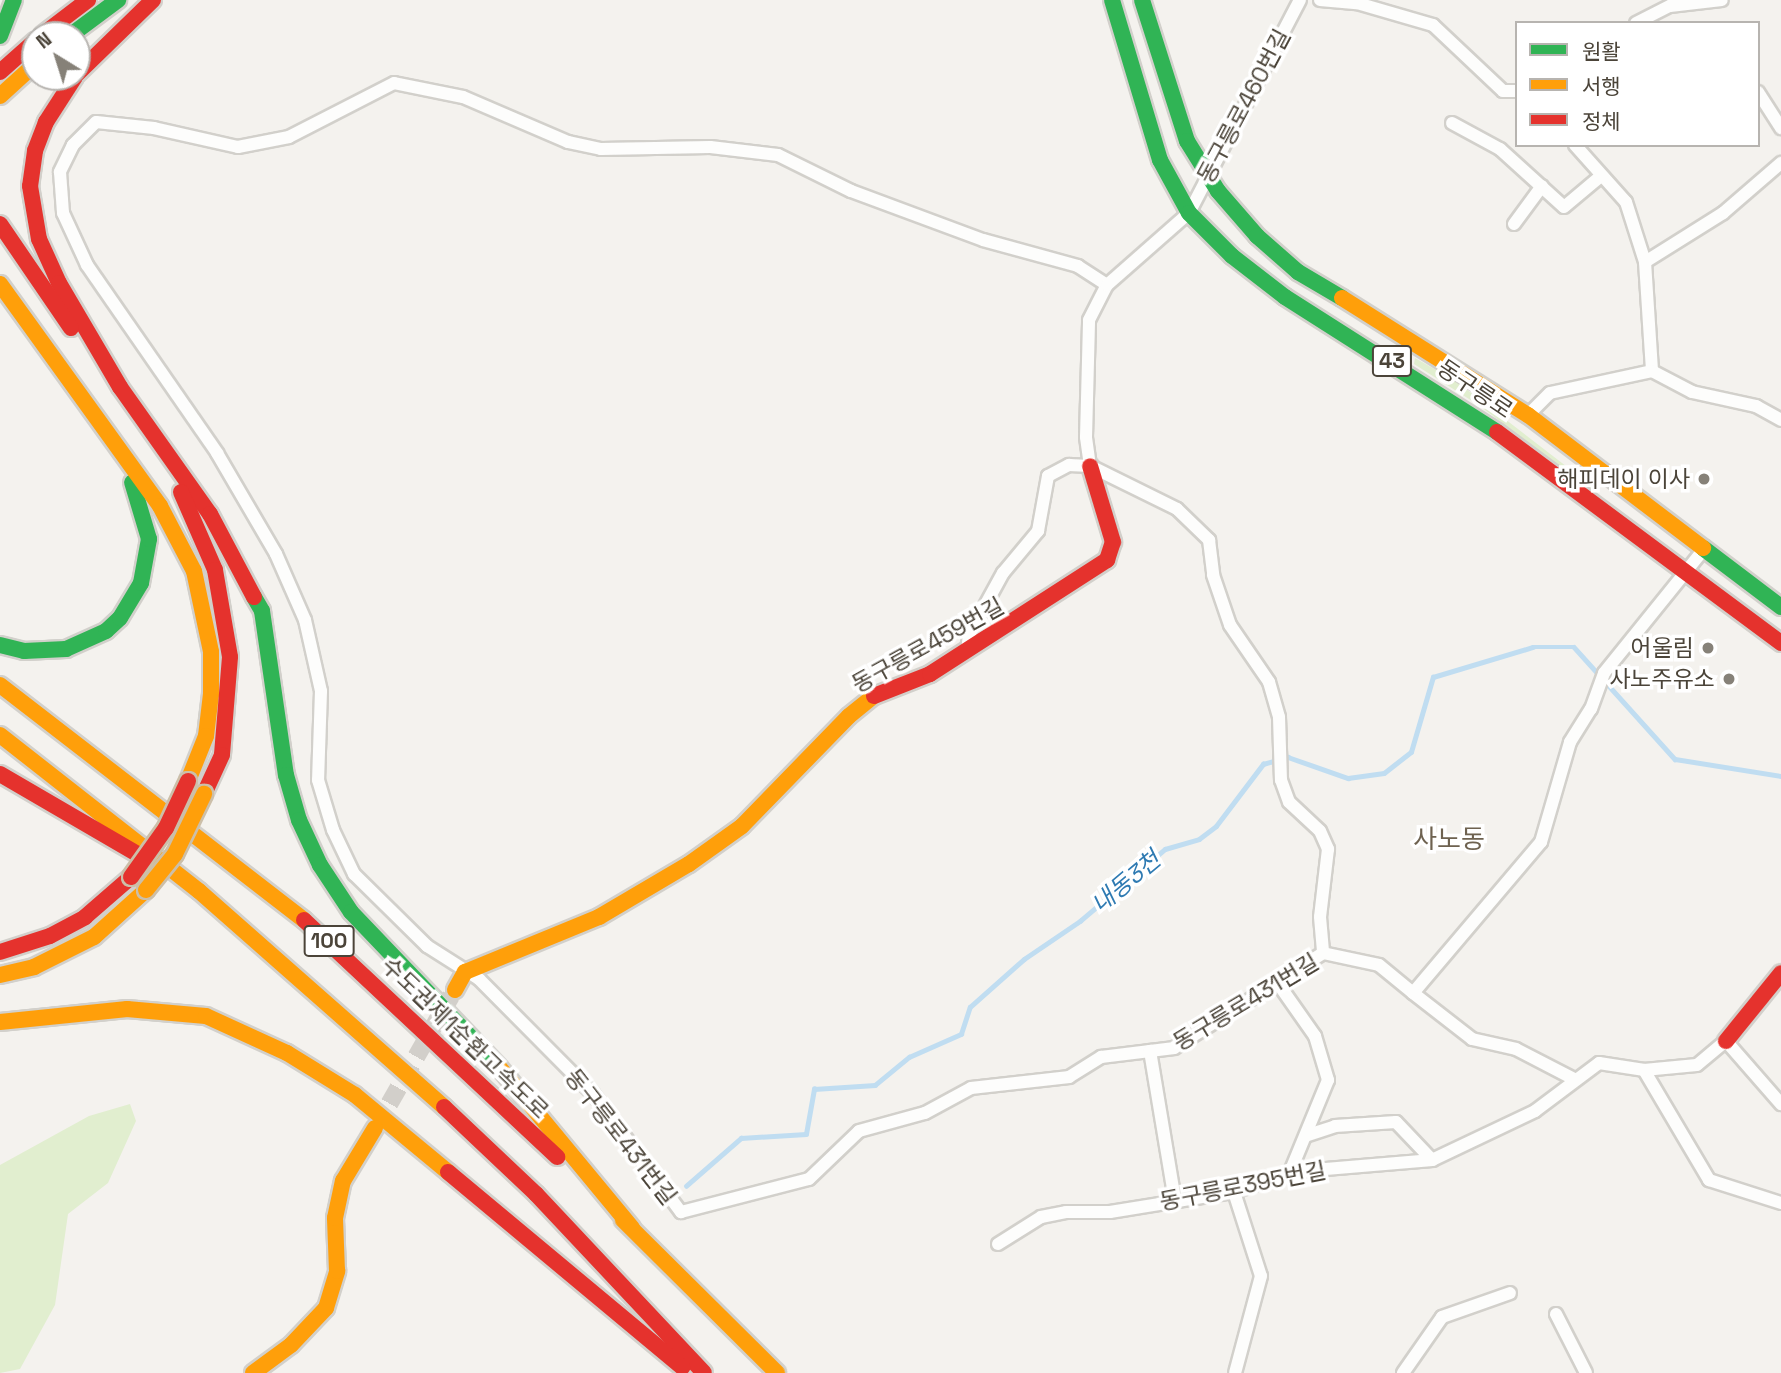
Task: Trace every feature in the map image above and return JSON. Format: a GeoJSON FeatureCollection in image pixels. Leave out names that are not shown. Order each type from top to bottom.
{"type":"FeatureCollection","features":[{"type":"Feature","properties":{"kind":"main road"},"geometry":{"type":"LineString","coordinates":[[0,36],[14,0]]}},
{"type":"Feature","properties":{"kind":"main road"},"geometry":{"type":"LineString","coordinates":[[60,21],[88,0]]}},
{"type":"Feature","properties":{"kind":"main road"},"geometry":{"type":"LineString","coordinates":[[90,21],[118,0]]}},
{"type":"Feature","properties":{"kind":"main road"},"geometry":{"type":"LineString","coordinates":[[91,61],[153,0]]}},
{"type":"Feature","properties":{"kind":"main road","name":"동구릉로"},"geometry":{"type":"LineString","coordinates":[[1112,0],[1160,160],[1189,213],[1232,257],[1285,297],[1496,431],[1687,570],[1781,643]]}},
{"type":"Feature","properties":{"kind":"main road","name":"동구릉로"},"geometry":{"type":"LineString","coordinates":[[1142,0],[1187,141],[1208,176],[1257,236],[1298,272],[1425,346],[1528,415],[1781,607]]}},
{"type":"Feature","properties":{"kind":"main road"},"geometry":{"type":"LineString","coordinates":[[0,72],[21,53]]}},
{"type":"Feature","properties":{"kind":"main road"},"geometry":{"type":"LineString","coordinates":[[0,96],[21,77]]}},
{"type":"Feature","properties":{"kind":"main road"},"geometry":{"type":"LineString","coordinates":[[66,91],[46,122],[35,151],[32,207],[39,239],[59,283],[120,387],[160,449],[210,514],[262,611],[286,775],[299,820],[320,865],[351,912],[471,1034],[632,1228]]}},
{"type":"Feature","properties":{"kind":"main road"},"geometry":{"type":"LineString","coordinates":[[0,224],[58,312],[120,387]]}},
{"type":"Feature","properties":{"kind":"main road"},"geometry":{"type":"LineString","coordinates":[[0,284],[52,352],[117,451],[160,506],[185,548],[206,616],[211,652],[206,736],[188,781],[160,837],[131,877],[85,918],[50,936],[0,952]]}},
{"type":"Feature","properties":{"kind":"main road"},"geometry":{"type":"LineString","coordinates":[[0,975],[34,967],[93,937],[146,890],[175,854],[222,755],[230,657],[215,570],[160,449]]}},
{"type":"Feature","properties":{"kind":"main road"},"geometry":{"type":"LineString","coordinates":[[0,646],[47,651],[87,642],[120,618],[134,599],[147,562],[149,539],[142,506],[117,451]]}},
{"type":"Feature","properties":{"kind":"main road","name":"동구릉로459번길"},"geometry":{"type":"LineString","coordinates":[[465,972],[599,917],[689,864],[742,826],[849,716],[881,691],[930,674],[1091,575],[1107,560],[1113,542],[1090,466]]}},
{"type":"Feature","properties":{"kind":"main road","name":"수도권제1순환고속도로"},"geometry":{"type":"LineString","coordinates":[[0,685],[222,852],[346,956],[632,1228],[777,1373]]}},
{"type":"Feature","properties":{"kind":"main road","name":"100"},"geometry":{"type":"LineString","coordinates":[[0,735],[198,891],[388,1056],[536,1194],[704,1373]]}},
{"type":"Feature","properties":{"kind":"main road"},"geometry":{"type":"LineString","coordinates":[[0,774],[198,891]]}},
{"type":"Feature","properties":{"kind":"main road"},"geometry":{"type":"LineString","coordinates":[[454,990],[465,972]]}},
{"type":"Feature","properties":{"kind":"main road"},"geometry":{"type":"LineString","coordinates":[[1726,1041],[1781,973]]}},
{"type":"Feature","properties":{"kind":"main road"},"geometry":{"type":"LineString","coordinates":[[0,1022],[127,1009],[206,1016],[288,1053],[355,1095],[690,1373]]}},
{"type":"Feature","properties":{"kind":"main road"},"geometry":{"type":"LineString","coordinates":[[253,1373],[291,1345],[326,1308],[337,1271],[335,1218],[343,1181],[375,1128]]}},
{"type":"Feature","properties":{"kind":"street","name":"동구릉로460번길"},"geometry":{"type":"LineString","coordinates":[[1189,213],[1300,0]]}},
{"type":"Feature","properties":{"kind":"street"},"geometry":{"type":"LineString","coordinates":[[1320,0],[1357,3],[1433,25],[1503,91],[1515,91]]}},
{"type":"Feature","properties":{"kind":"street"},"geometry":{"type":"LineString","coordinates":[[1640,21],[1670,6],[1722,0]]}},
{"type":"Feature","properties":{"kind":"street"},"geometry":{"type":"LineString","coordinates":[[465,972],[427,946],[354,874],[333,830],[317,780],[321,691],[304,620],[276,554],[217,453],[87,265],[63,213],[60,172],[73,145],[96,122],[154,128],[238,147],[289,137],[394,83],[463,97],[568,142],[601,149],[710,147],[778,155],[851,191],[982,240],[1078,266],[1108,285]]}},
{"type":"Feature","properties":{"kind":"street"},"geometry":{"type":"LineString","coordinates":[[1760,95],[1781,128]]}},
{"type":"Feature","properties":{"kind":"street"},"geometry":{"type":"LineString","coordinates":[[1451,123],[1500,149],[1564,206],[1601,176]]}},
{"type":"Feature","properties":{"kind":"street"},"geometry":{"type":"LineString","coordinates":[[1577,147],[1626,202],[1645,262],[1653,371]]}},
{"type":"Feature","properties":{"kind":"street"},"geometry":{"type":"LineString","coordinates":[[1645,262],[1723,213],[1781,163]]}},
{"type":"Feature","properties":{"kind":"street"},"geometry":{"type":"LineString","coordinates":[[1514,224],[1542,186]]}},
{"type":"Feature","properties":{"kind":"street","name":"동구릉로459번길"},"geometry":{"type":"LineString","coordinates":[[1090,466],[1086,412],[1089,320],[1108,285],[1189,213]]}},
{"type":"Feature","properties":{"kind":"street"},"geometry":{"type":"LineString","coordinates":[[1528,415],[1550,393],[1653,371],[1692,392],[1756,406],[1781,420]]}},
{"type":"Feature","properties":{"kind":"street"},"geometry":{"type":"LineString","coordinates":[[967,651],[969,635],[1003,573],[1038,531],[1048,476],[1069,465],[1090,466],[1177,509],[1209,540],[1213,575],[1230,625],[1269,682],[1279,717],[1280,763],[1289,802],[1320,831],[1328,849],[1320,917],[1323,953]]}},
{"type":"Feature","properties":{"kind":"street"},"geometry":{"type":"LineString","coordinates":[[1413,993],[1541,842],[1570,742],[1591,709],[1602,678],[1705,548]]}},
{"type":"Feature","properties":{"kind":"street","name":"동구릉로431번길"},"geometry":{"type":"LineString","coordinates":[[465,972],[479,979],[594,1095],[681,1212],[809,1179],[859,1131],[925,1113],[971,1088],[1069,1077],[1101,1058],[1174,1048],[1323,953],[1379,965],[1472,1039],[1517,1049],[1574,1079]]}},
{"type":"Feature","properties":{"kind":"street"},"geometry":{"type":"LineString","coordinates":[[1278,982],[1315,1036],[1328,1080],[1308,1135],[1290,1172]]}},
{"type":"Feature","properties":{"kind":"street"},"geometry":{"type":"LineString","coordinates":[[1726,1041],[1781,1104]]}},
{"type":"Feature","properties":{"kind":"street","name":"동구릉로395번길"},"geometry":{"type":"LineString","coordinates":[[998,1244],[1041,1217],[1110,1212],[1234,1192],[1290,1172],[1432,1160],[1535,1111],[1574,1079],[1599,1063],[1644,1070],[1697,1065],[1726,1041]]}},
{"type":"Feature","properties":{"kind":"street"},"geometry":{"type":"LineString","coordinates":[[1150,1051],[1175,1200]]}},
{"type":"Feature","properties":{"kind":"street"},"geometry":{"type":"LineString","coordinates":[[1644,1070],[1709,1180],[1781,1203]]}},
{"type":"Feature","properties":{"kind":"street"},"geometry":{"type":"LineString","coordinates":[[1308,1135],[1335,1126],[1396,1122],[1432,1160]]}},
{"type":"Feature","properties":{"kind":"street"},"geometry":{"type":"LineString","coordinates":[[1234,1192],[1261,1276],[1235,1373]]}},
{"type":"Feature","properties":{"kind":"street"},"geometry":{"type":"LineString","coordinates":[[1403,1373],[1442,1317],[1510,1293]]}},
{"type":"Feature","properties":{"kind":"street"},"geometry":{"type":"LineString","coordinates":[[1556,1314],[1586,1373]]}},
{"type":"Feature","properties":{"kind":"green space"},"geometry":{"type":"Polygon","coordinates":[[[1415,358],[1457,382],[1597,490],[1593,492],[1480,406],[1414,364],[1415,358]]]}},
{"type":"Feature","properties":{"kind":"green space"},"geometry":{"type":"Polygon","coordinates":[[[130,1104],[136,1121],[108,1183],[68,1214],[55,1305],[20,1369],[0,1373],[0,1165],[89,1116],[130,1104]]]}},
{"type":"Feature","properties":{"kind":"waterway","name":"내동3천"},"geometry":{"type":"LineString","coordinates":[[686,1186],[741,1138],[806,1134],[814,1089],[875,1085],[909,1057],[961,1034],[970,1007],[1024,959],[1080,921],[1165,849],[1199,839],[1216,826],[1263,764],[1288,757],[1348,778],[1384,773],[1411,752],[1433,677],[1533,647],[1574,647],[1675,759],[1781,776]]}},
{"type":"Feature","properties":{"kind":"tunnel"},"geometry":{"type":"LineString","coordinates":[[376,1127],[451,996]]}},
{"type":"Feature","properties":{"kind":"traffic: fast"},"geometry":{"type":"LineString","coordinates":[[0,36],[14,0]]}},
{"type":"Feature","properties":{"kind":"traffic: fast"},"geometry":{"type":"LineString","coordinates":[[90,21],[118,0]]}},
{"type":"Feature","properties":{"kind":"traffic: fast"},"geometry":{"type":"LineString","coordinates":[[1112,0],[1160,160],[1189,213],[1232,256],[1285,297],[1497,432]]}},
{"type":"Feature","properties":{"kind":"traffic: fast"},"geometry":{"type":"LineString","coordinates":[[1142,0],[1187,141],[1218,191],[1257,236],[1298,272],[1342,298]]}},
{"type":"Feature","properties":{"kind":"traffic: fast"},"geometry":{"type":"LineString","coordinates":[[0,645],[24,651],[66,649],[106,631],[120,618],[141,583],[149,539],[132,482]]}},
{"type":"Feature","properties":{"kind":"traffic: fast"},"geometry":{"type":"LineString","coordinates":[[1703,548],[1781,607]]}},
{"type":"Feature","properties":{"kind":"traffic: fast"},"geometry":{"type":"LineString","coordinates":[[254,597],[262,611],[286,775],[299,820],[320,865],[351,912],[499,1067]]}},
{"type":"Feature","properties":{"kind":"traffic: slow"},"geometry":{"type":"LineString","coordinates":[[0,96],[21,77]]}},
{"type":"Feature","properties":{"kind":"traffic: slow"},"geometry":{"type":"LineString","coordinates":[[0,284],[160,506],[194,571],[211,652],[211,694],[206,736],[188,781]]}},
{"type":"Feature","properties":{"kind":"traffic: slow"},"geometry":{"type":"LineString","coordinates":[[1342,298],[1528,415],[1703,548]]}},
{"type":"Feature","properties":{"kind":"traffic: slow"},"geometry":{"type":"LineString","coordinates":[[0,685],[304,920]]}},
{"type":"Feature","properties":{"kind":"traffic: slow"},"geometry":{"type":"LineString","coordinates":[[455,990],[465,972],[599,917],[689,864],[742,826],[849,716],[874,696]]}},
{"type":"Feature","properties":{"kind":"traffic: slow"},"geometry":{"type":"LineString","coordinates":[[0,735],[199,891],[444,1107]]}},
{"type":"Feature","properties":{"kind":"traffic: slow"},"geometry":{"type":"LineString","coordinates":[[146,890],[175,854],[204,794]]}},
{"type":"Feature","properties":{"kind":"traffic: slow"},"geometry":{"type":"LineString","coordinates":[[0,975],[34,967],[94,937],[146,890]]}},
{"type":"Feature","properties":{"kind":"traffic: slow"},"geometry":{"type":"LineString","coordinates":[[0,1022],[127,1009],[206,1016],[287,1053],[355,1095],[448,1172]]}},
{"type":"Feature","properties":{"kind":"traffic: slow"},"geometry":{"type":"LineString","coordinates":[[499,1067],[632,1228]]}},
{"type":"Feature","properties":{"kind":"traffic: slow"},"geometry":{"type":"LineString","coordinates":[[253,1373],[291,1345],[326,1308],[337,1271],[335,1218],[343,1181],[375,1128]]}},
{"type":"Feature","properties":{"kind":"traffic: slow"},"geometry":{"type":"LineString","coordinates":[[623,1220],[777,1373]]}},
{"type":"Feature","properties":{"kind":"traffic: jam"},"geometry":{"type":"LineString","coordinates":[[60,21],[88,0]]}},
{"type":"Feature","properties":{"kind":"traffic: jam"},"geometry":{"type":"LineString","coordinates":[[91,60],[153,0]]}},
{"type":"Feature","properties":{"kind":"traffic: jam"},"geometry":{"type":"LineString","coordinates":[[0,72],[21,53]]}},
{"type":"Feature","properties":{"kind":"traffic: jam"},"geometry":{"type":"LineString","coordinates":[[66,91],[46,122],[35,151],[30,186],[39,239],[59,283],[120,387],[210,514],[254,597]]}},
{"type":"Feature","properties":{"kind":"traffic: jam"},"geometry":{"type":"LineString","coordinates":[[0,224],[71,328]]}},
{"type":"Feature","properties":{"kind":"traffic: jam"},"geometry":{"type":"LineString","coordinates":[[1497,432],[1781,643]]}},
{"type":"Feature","properties":{"kind":"traffic: jam"},"geometry":{"type":"LineString","coordinates":[[874,696],[930,674],[1107,560],[1113,542],[1090,466]]}},
{"type":"Feature","properties":{"kind":"traffic: jam"},"geometry":{"type":"LineString","coordinates":[[181,492],[215,570],[230,657],[222,755],[204,794]]}},
{"type":"Feature","properties":{"kind":"traffic: jam"},"geometry":{"type":"LineString","coordinates":[[0,774],[136,853]]}},
{"type":"Feature","properties":{"kind":"traffic: jam"},"geometry":{"type":"LineString","coordinates":[[131,877],[166,828],[188,781]]}},
{"type":"Feature","properties":{"kind":"traffic: jam"},"geometry":{"type":"LineString","coordinates":[[0,952],[50,936],[85,917],[131,877]]}},
{"type":"Feature","properties":{"kind":"traffic: jam"},"geometry":{"type":"LineString","coordinates":[[304,920],[557,1157]]}},
{"type":"Feature","properties":{"kind":"traffic: jam"},"geometry":{"type":"LineString","coordinates":[[1726,1041],[1781,973]]}},
{"type":"Feature","properties":{"kind":"traffic: jam"},"geometry":{"type":"LineString","coordinates":[[444,1107],[536,1194],[704,1373]]}},
{"type":"Feature","properties":{"kind":"traffic: jam"},"geometry":{"type":"LineString","coordinates":[[448,1172],[682,1367]]}},
{"type":"Feature","properties":{"kind":"place","name":"해피데이 이사"},"geometry":{"type":"Point","coordinates":[1704,479]}},
{"type":"Feature","properties":{"kind":"place","name":"어울림"},"geometry":{"type":"Point","coordinates":[1708,648]}},
{"type":"Feature","properties":{"kind":"place","name":"사노주유소"},"geometry":{"type":"Point","coordinates":[1729,679]}},
{"type":"Feature","properties":{"kind":"district","name":"사노동"},"geometry":{"type":"Point","coordinates":[1449,840]}}]}
